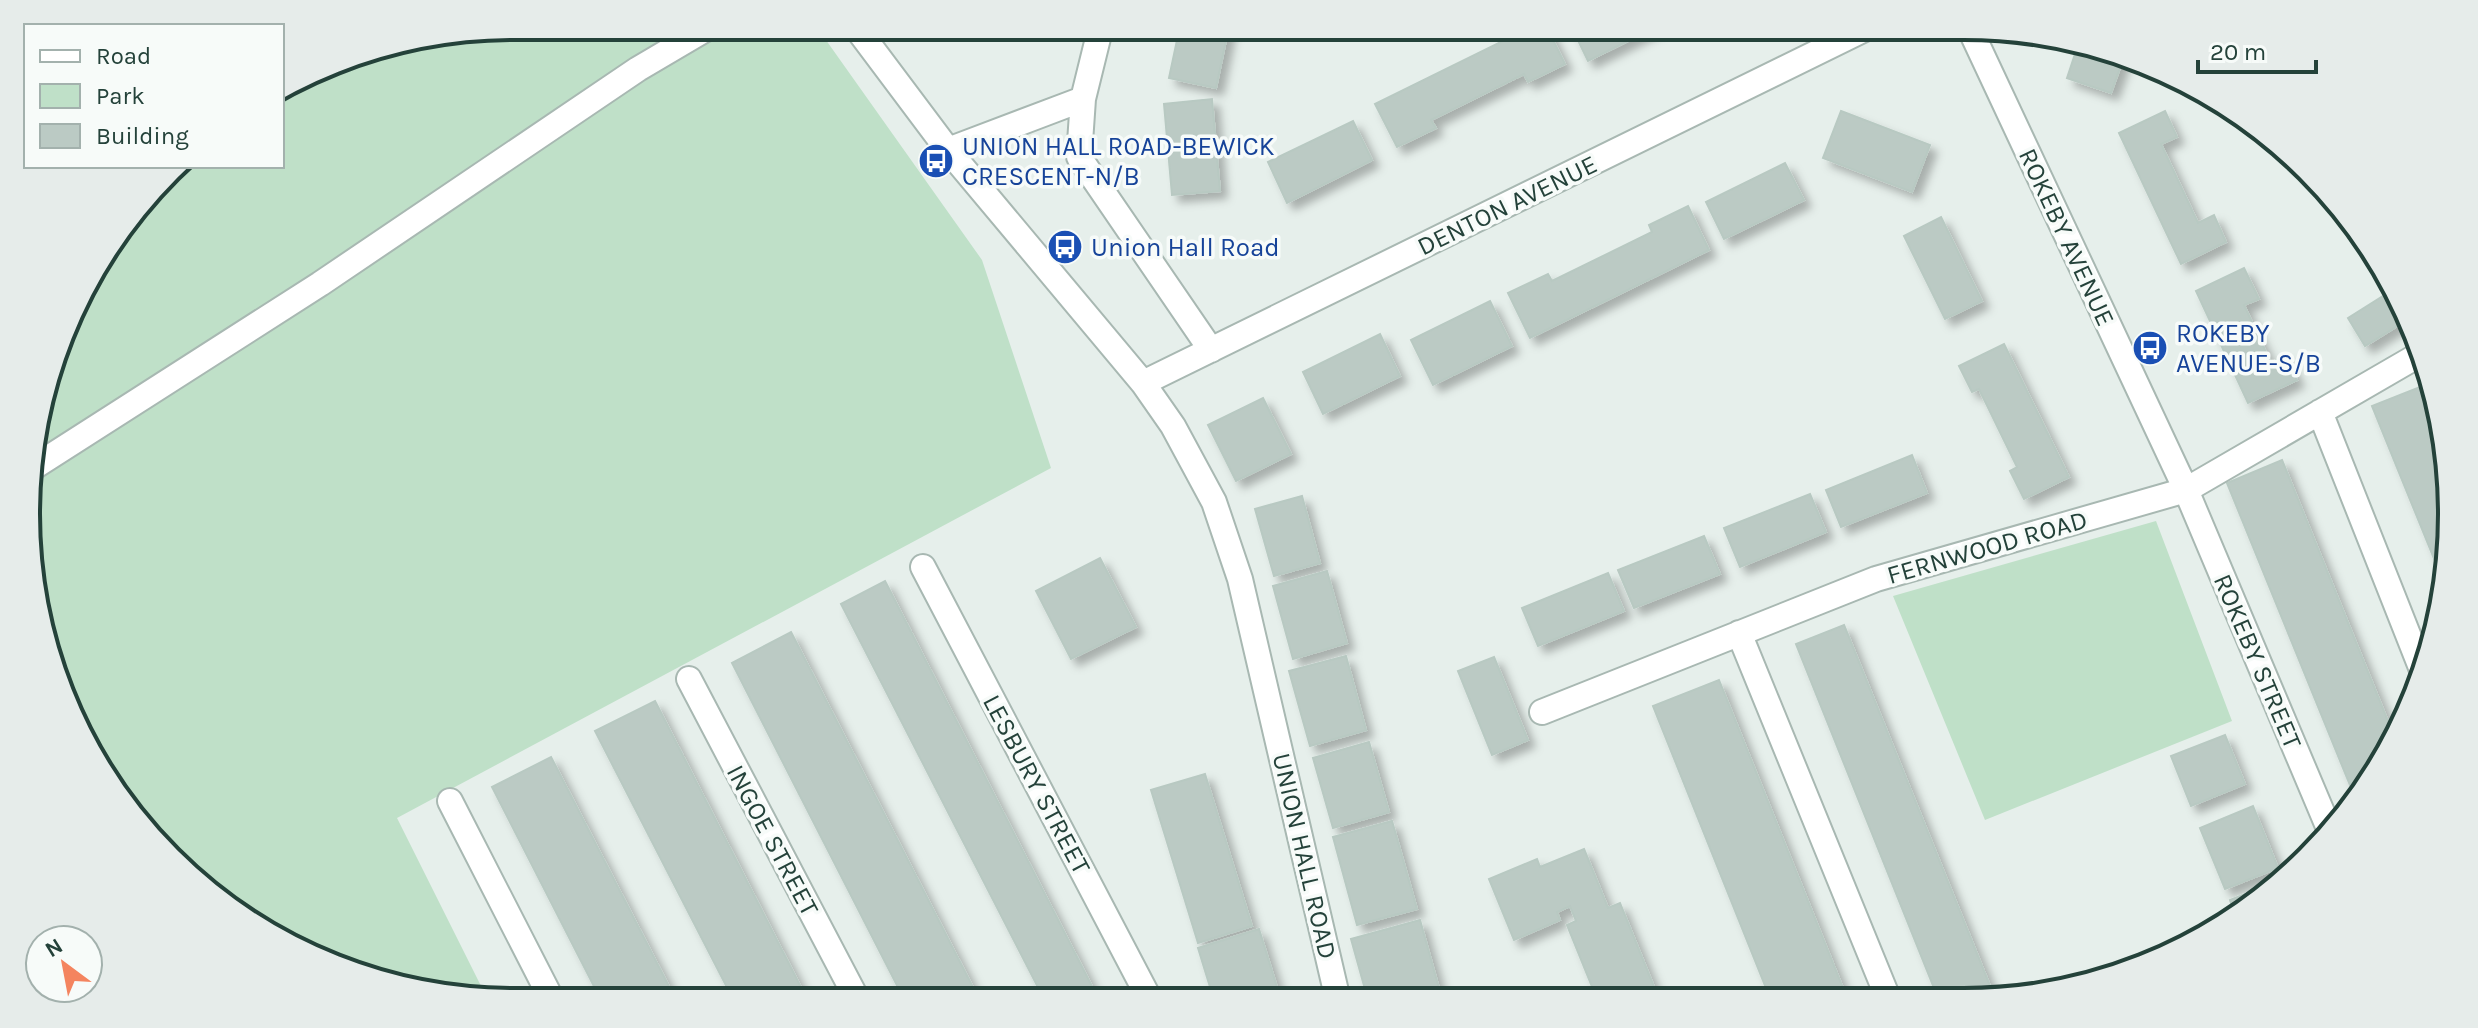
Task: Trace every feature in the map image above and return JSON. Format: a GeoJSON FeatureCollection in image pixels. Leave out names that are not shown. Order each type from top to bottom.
{"type":"FeatureCollection","features":[{"type":"Feature","properties":{"kind":"street"},"geometry":{"type":"LineString","coordinates":[[43,461],[320,284],[638,69],[687,40]]}},
{"type":"Feature","properties":{"kind":"street","name":"UNION HALL ROAD"},"geometry":{"type":"LineString","coordinates":[[866,40],[948,150],[1143,383],[1173,426],[1214,502],[1240,579],[1335,988]]}},
{"type":"Feature","properties":{"kind":"street"},"geometry":{"type":"LineString","coordinates":[[1098,40],[1083,99],[1079,157],[1211,350]]}},
{"type":"Feature","properties":{"kind":"street","name":"DENTON AVENUE"},"geometry":{"type":"LineString","coordinates":[[1143,383],[1842,40]]}},
{"type":"Feature","properties":{"kind":"street","name":"ROKEBY AVENUE"},"geometry":{"type":"LineString","coordinates":[[1975,40],[2186,490]]}},
{"type":"Feature","properties":{"kind":"street"},"geometry":{"type":"LineString","coordinates":[[948,150],[1083,99]]}},
{"type":"Feature","properties":{"kind":"street","name":"FERNWOOD ROAD"},"geometry":{"type":"LineString","coordinates":[[1542,712],[1876,579],[2186,490],[2412,359]]}},
{"type":"Feature","properties":{"kind":"street"},"geometry":{"type":"LineString","coordinates":[[2320,412],[2416,655]]}},
{"type":"Feature","properties":{"kind":"street","name":"ROKEBY STREET"},"geometry":{"type":"LineString","coordinates":[[2186,490],[2326,820]]}},
{"type":"Feature","properties":{"kind":"street","name":"LESBURY STREET"},"geometry":{"type":"LineString","coordinates":[[923,567],[1144,988]]}},
{"type":"Feature","properties":{"kind":"street"},"geometry":{"type":"LineString","coordinates":[[1739,633],[1884,988]]}},
{"type":"Feature","properties":{"kind":"street","name":"INGOE STREET"},"geometry":{"type":"LineString","coordinates":[[689,679],[851,988]]}},
{"type":"Feature","properties":{"kind":"street"},"geometry":{"type":"LineString","coordinates":[[450,801],[546,988]]}},
{"type":"Feature","properties":{"kind":"green space"},"geometry":{"type":"Polygon","coordinates":[[[826,40],[982,260],[1051,468],[397,818],[481,987],[422,979],[362,963],[304,939],[251,908],[201,870],[158,827],[138,803],[104,751],[76,695],[56,637],[41,545],[41,483],[49,422],[65,362],[89,304],[138,225],[191,168],[284,168],[284,100],[362,65],[422,49],[483,41],[826,40]]]}},
{"type":"Feature","properties":{"kind":"green space"},"geometry":{"type":"Polygon","coordinates":[[[2156,521],[2232,721],[1985,820],[1893,596],[2156,521]]]}},
{"type":"Feature","properties":{"kind":"building"},"geometry":{"type":"Polygon","coordinates":[[[1177,40],[1226,40],[1216,88],[1169,78],[1177,40]]]}},
{"type":"Feature","properties":{"kind":"building"},"geometry":{"type":"Polygon","coordinates":[[[1505,40],[1553,40],[1565,64],[1528,82],[1524,74],[1431,120],[1436,128],[1397,147],[1375,104],[1505,40]]]}},
{"type":"Feature","properties":{"kind":"building"},"geometry":{"type":"Polygon","coordinates":[[[1578,40],[1630,40],[1588,61],[1578,40]]]}},
{"type":"Feature","properties":{"kind":"building"},"geometry":{"type":"Polygon","coordinates":[[[2075,53],[2120,67],[2111,93],[2067,78],[2075,53]]]}},
{"type":"Feature","properties":{"kind":"building"},"geometry":{"type":"Polygon","coordinates":[[[1212,99],[1220,191],[1172,195],[1164,104],[1212,99]]]}},
{"type":"Feature","properties":{"kind":"building"},"geometry":{"type":"Polygon","coordinates":[[[1841,111],[1930,145],[1912,192],[1823,158],[1841,111]]]}},
{"type":"Feature","properties":{"kind":"building"},"geometry":{"type":"Polygon","coordinates":[[[2165,111],[2177,137],[2161,144],[2198,223],[2214,215],[2226,242],[2181,264],[2119,133],[2165,111]]]}},
{"type":"Feature","properties":{"kind":"building"},"geometry":{"type":"Polygon","coordinates":[[[1353,121],[1372,160],[1287,203],[1268,162],[1353,121]]]}},
{"type":"Feature","properties":{"kind":"building"},"geometry":{"type":"Polygon","coordinates":[[[1785,163],[1804,200],[1724,239],[1706,202],[1785,163]]]}},
{"type":"Feature","properties":{"kind":"building"},"geometry":{"type":"Polygon","coordinates":[[[1688,206],[1709,250],[1530,338],[1508,293],[1548,274],[1552,281],[1652,232],[1649,225],[1688,206]]]}},
{"type":"Feature","properties":{"kind":"building"},"geometry":{"type":"Polygon","coordinates":[[[1941,217],[1982,301],[1945,319],[1904,236],[1941,217]]]}},
{"type":"Feature","properties":{"kind":"building"},"geometry":{"type":"Polygon","coordinates":[[[2244,268],[2259,299],[2244,305],[2271,363],[2285,355],[2297,380],[2248,403],[2196,291],[2244,268]]]}},
{"type":"Feature","properties":{"kind":"building"},"geometry":{"type":"Polygon","coordinates":[[[2384,295],[2399,325],[2365,346],[2348,318],[2384,295]]]}},
{"type":"Feature","properties":{"kind":"building"},"geometry":{"type":"Polygon","coordinates":[[[1490,301],[1512,346],[1433,385],[1411,340],[1490,301]]]}},
{"type":"Feature","properties":{"kind":"building"},"geometry":{"type":"Polygon","coordinates":[[[1380,334],[1400,376],[1323,414],[1303,372],[1380,334]]]}},
{"type":"Feature","properties":{"kind":"building"},"geometry":{"type":"Polygon","coordinates":[[[2004,344],[2069,477],[2024,499],[2010,471],[2017,467],[1979,389],[1972,392],[1959,366],[2004,344]]]}},
{"type":"Feature","properties":{"kind":"building"},"geometry":{"type":"Polygon","coordinates":[[[2420,387],[2422,393],[2437,483],[2435,562],[2372,406],[2420,387]]]}},
{"type":"Feature","properties":{"kind":"building"},"geometry":{"type":"Polygon","coordinates":[[[1263,398],[1291,454],[1236,481],[1208,425],[1263,398]]]}},
{"type":"Feature","properties":{"kind":"building"},"geometry":{"type":"Polygon","coordinates":[[[1912,455],[1927,493],[1841,527],[1826,490],[1912,455]]]}},
{"type":"Feature","properties":{"kind":"building"},"geometry":{"type":"Polygon","coordinates":[[[2282,460],[2389,724],[2351,787],[2227,483],[2282,460]]]}},
{"type":"Feature","properties":{"kind":"building"},"geometry":{"type":"Polygon","coordinates":[[[1810,494],[1826,532],[1740,567],[1724,528],[1810,494]]]}},
{"type":"Feature","properties":{"kind":"building"},"geometry":{"type":"Polygon","coordinates":[[[1302,496],[1320,563],[1274,576],[1255,509],[1302,496]]]}},
{"type":"Feature","properties":{"kind":"building"},"geometry":{"type":"Polygon","coordinates":[[[1704,536],[1720,574],[1634,608],[1618,570],[1704,536]]]}},
{"type":"Feature","properties":{"kind":"building"},"geometry":{"type":"Polygon","coordinates":[[[1100,558],[1136,627],[1071,659],[1036,591],[1100,558]]]}},
{"type":"Feature","properties":{"kind":"building"},"geometry":{"type":"Polygon","coordinates":[[[1327,571],[1347,643],[1293,659],[1273,586],[1327,571]]]}},
{"type":"Feature","properties":{"kind":"building"},"geometry":{"type":"Polygon","coordinates":[[[1608,573],[1624,611],[1538,646],[1522,608],[1608,573]]]}},
{"type":"Feature","properties":{"kind":"building"},"geometry":{"type":"Polygon","coordinates":[[[885,581],[1093,988],[1038,988],[841,604],[885,581]]]}},
{"type":"Feature","properties":{"kind":"building"},"geometry":{"type":"Polygon","coordinates":[[[1844,625],[1991,987],[1934,988],[1796,644],[1844,625]]]}},
{"type":"Feature","properties":{"kind":"building"},"geometry":{"type":"Polygon","coordinates":[[[791,632],[973,988],[898,988],[732,663],[791,632]]]}},
{"type":"Feature","properties":{"kind":"building"},"geometry":{"type":"Polygon","coordinates":[[[1346,656],[1366,730],[1310,746],[1289,671],[1346,656]]]}},
{"type":"Feature","properties":{"kind":"building"},"geometry":{"type":"Polygon","coordinates":[[[1494,657],[1528,740],[1492,755],[1458,671],[1494,657]]]}},
{"type":"Feature","properties":{"kind":"building"},"geometry":{"type":"Polygon","coordinates":[[[1719,680],[1843,988],[1766,988],[1653,706],[1719,680]]]}},
{"type":"Feature","properties":{"kind":"building"},"geometry":{"type":"Polygon","coordinates":[[[655,701],[801,988],[727,988],[595,731],[655,701]]]}},
{"type":"Feature","properties":{"kind":"building"},"geometry":{"type":"Polygon","coordinates":[[[2225,735],[2245,784],[2191,806],[2171,756],[2225,735]]]}},
{"type":"Feature","properties":{"kind":"building"},"geometry":{"type":"Polygon","coordinates":[[[1369,742],[1389,812],[1333,828],[1313,758],[1369,742]]]}},
{"type":"Feature","properties":{"kind":"building"},"geometry":{"type":"Polygon","coordinates":[[[551,757],[670,988],[595,988],[492,787],[551,757]]]}},
{"type":"Feature","properties":{"kind":"building"},"geometry":{"type":"Polygon","coordinates":[[[1205,774],[1252,926],[1198,943],[1151,790],[1205,774]]]}},
{"type":"Feature","properties":{"kind":"building"},"geometry":{"type":"Polygon","coordinates":[[[2253,806],[2278,868],[2225,889],[2200,828],[2253,806]]]}},
{"type":"Feature","properties":{"kind":"building"},"geometry":{"type":"Polygon","coordinates":[[[1392,821],[1417,909],[1357,925],[1333,837],[1392,821]]]}},
{"type":"Feature","properties":{"kind":"building"},"geometry":{"type":"Polygon","coordinates":[[[1584,849],[1608,908],[1620,903],[1655,988],[1593,988],[1567,925],[1576,921],[1570,906],[1557,912],[1560,920],[1514,940],[1489,879],[1537,859],[1540,867],[1584,849]]]}},
{"type":"Feature","properties":{"kind":"building"},"geometry":{"type":"Polygon","coordinates":[[[2250,892],[2232,905],[2230,900],[2250,892]]]}},
{"type":"Feature","properties":{"kind":"building"},"geometry":{"type":"Polygon","coordinates":[[[1420,920],[1439,988],[1365,988],[1351,939],[1420,920]]]}},
{"type":"Feature","properties":{"kind":"building"},"geometry":{"type":"Polygon","coordinates":[[[1259,929],[1277,988],[1210,988],[1198,948],[1259,929]]]}},
{"type":"Feature","properties":{"kind":"place","name":"UNION HALL ROAD-BEWICK CRESCENT-N/B"},"geometry":{"type":"Point","coordinates":[936,161]}},
{"type":"Feature","properties":{"kind":"place","name":"Union Hall Road"},"geometry":{"type":"Point","coordinates":[1065,247]}},
{"type":"Feature","properties":{"kind":"place","name":"ROKEBY AVENUE-S/B"},"geometry":{"type":"Point","coordinates":[2150,348]}}]}
